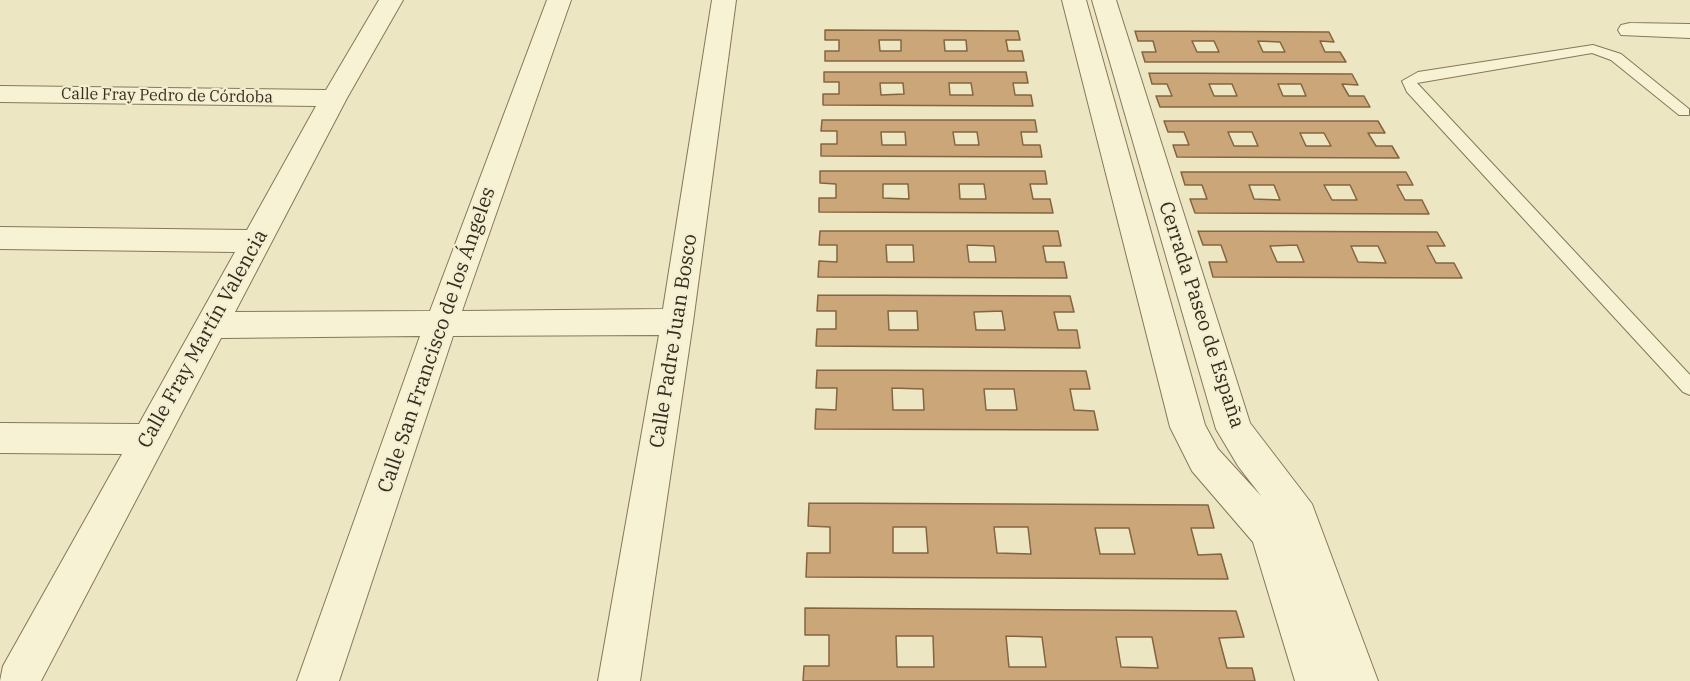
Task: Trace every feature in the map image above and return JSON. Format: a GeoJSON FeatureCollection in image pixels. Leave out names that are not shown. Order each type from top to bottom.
{"type":"FeatureCollection","features":[{"type":"Feature","properties":{"kind":"street","name":"Calle Fray Martín Valencia"},"geometry":{"type":"LineString","coordinates":[[18,681],[334,98],[391,0]]}},
{"type":"Feature","properties":{"kind":"street","name":"Calle San Francisco de los Ángeles"},"geometry":{"type":"LineString","coordinates":[[318,681],[442,321],[559,0]]}},
{"type":"Feature","properties":{"kind":"street","name":"Calle Padre Juan Bosco"},"geometry":{"type":"LineString","coordinates":[[619,681],[677,322],[724,0]]}},
{"type":"Feature","properties":{"kind":"street","name":"Cerrada Paseo de España"},"geometry":{"type":"LineString","coordinates":[[1091,8],[1234,429],[1299,516],[1357,681]]}},
{"type":"Feature","properties":{"kind":"street","name":"Cerrada Paseo de España"},"geometry":{"type":"LineString","coordinates":[[1091,8],[1188,427],[1205,460],[1267,530],[1275,547],[1316,681]]}},
{"type":"Feature","properties":{"kind":"street"},"geometry":{"type":"LineString","coordinates":[[1630,30],[1690,31]]}},
{"type":"Feature","properties":{"kind":"street","name":"Calle Fray Pedro de Córdoba"},"geometry":{"type":"LineString","coordinates":[[0,94],[334,98]]}},
{"type":"Feature","properties":{"kind":"street"},"geometry":{"type":"LineString","coordinates":[[0,238],[256,241]]}},
{"type":"Feature","properties":{"kind":"street"},"geometry":{"type":"LineString","coordinates":[[212,325],[442,321],[677,322]]}},
{"type":"Feature","properties":{"kind":"street"},"geometry":{"type":"LineString","coordinates":[[0,438],[148,439]]}},
{"type":"Feature","properties":{"kind":"street"},"geometry":{"type":"LineString","coordinates":[[1240,500],[1286,500]]}},
{"type":"Feature","properties":{"kind":"lane"},"geometry":{"type":"LineString","coordinates":[[1684,112],[1616,57],[1593,49],[1418,76],[1409,81],[1412,89],[1690,387]]}},
{"type":"Feature","properties":{"kind":"building"},"geometry":{"type":"Polygon","coordinates":[[[825,30],[1018,31],[1020,40],[1006,40],[1008,51],[1022,51],[1024,61],[825,61],[825,51],[839,51],[839,40],[825,40],[825,30]],[[879,40],[880,51],[901,51],[901,40],[879,40]],[[944,40],[945,51],[967,51],[966,40],[944,40]]]}},
{"type":"Feature","properties":{"kind":"building"},"geometry":{"type":"Polygon","coordinates":[[[1135,31],[1329,32],[1334,42],[1320,41],[1325,52],[1340,52],[1346,62],[1145,62],[1142,52],[1156,52],[1153,41],[1138,41],[1135,31]],[[1192,41],[1197,52],[1219,52],[1214,41],[1192,41]],[[1258,41],[1263,52],[1285,52],[1280,42],[1258,41]]]}},
{"type":"Feature","properties":{"kind":"building"},"geometry":{"type":"Polygon","coordinates":[[[824,72],[1026,72],[1028,83],[1013,83],[1015,95],[1031,95],[1033,106],[823,105],[823,94],[839,94],[839,82],[824,82],[824,72]],[[880,83],[881,95],[904,94],[903,83],[880,83]],[[949,83],[950,95],[973,95],[971,83],[949,83]]]}},
{"type":"Feature","properties":{"kind":"building"},"geometry":{"type":"Polygon","coordinates":[[[1149,73],[1352,74],[1358,85],[1342,84],[1349,96],[1364,96],[1370,107],[1160,107],[1156,96],[1172,96],[1167,84],[1152,84],[1149,73]],[[1209,84],[1214,96],[1237,96],[1232,84],[1209,84]],[[1278,84],[1283,96],[1306,96],[1301,84],[1278,84]]]}},
{"type":"Feature","properties":{"kind":"building"},"geometry":{"type":"Polygon","coordinates":[[[822,120],[1035,120],[1037,132],[1021,132],[1023,145],[1040,145],[1042,157],[821,156],[821,144],[837,144],[837,131],[821,131],[822,120]],[[881,132],[882,145],[906,145],[905,132],[881,132]],[[953,132],[955,145],[979,145],[977,132],[953,132]]]}},
{"type":"Feature","properties":{"kind":"building"},"geometry":{"type":"Polygon","coordinates":[[[1164,121],[1378,121],[1385,133],[1368,133],[1376,146],[1392,146],[1399,158],[1177,157],[1173,145],[1189,145],[1184,132],[1168,132],[1164,121]],[[1228,132],[1234,146],[1258,146],[1252,132],[1228,132]],[[1300,133],[1306,146],[1331,146],[1324,133],[1300,133]]]}},
{"type":"Feature","properties":{"kind":"building"},"geometry":{"type":"Polygon","coordinates":[[[820,171],[1045,171],[1047,184],[1030,184],[1033,199],[1050,199],[1053,213],[819,212],[819,198],[836,198],[836,184],[820,183],[820,171]],[[883,184],[883,198],[909,199],[908,184],[883,184]],[[959,184],[960,199],[986,199],[984,184],[959,184]]]}},
{"type":"Feature","properties":{"kind":"building"},"geometry":{"type":"Polygon","coordinates":[[[1181,172],[1406,172],[1413,185],[1397,185],[1405,200],[1422,200],[1429,214],[1195,213],[1190,199],[1207,199],[1202,185],[1185,185],[1181,172]],[[1249,185],[1254,199],[1280,200],[1274,185],[1249,185]],[[1324,185],[1332,200],[1357,200],[1350,185],[1324,185]]]}},
{"type":"Feature","properties":{"kind":"building"},"geometry":{"type":"Polygon","coordinates":[[[820,231],[1058,231],[1061,246],[1043,246],[1046,262],[1064,262],[1067,278],[818,277],[819,261],[837,262],[837,245],[819,245],[820,231]],[[886,245],[887,262],[914,262],[913,245],[886,245]],[[967,245],[969,262],[996,262],[994,246],[967,245]]]}},
{"type":"Feature","properties":{"kind":"building"},"geometry":{"type":"Polygon","coordinates":[[[1198,231],[1437,232],[1445,246],[1427,246],[1436,263],[1454,263],[1462,278],[1213,277],[1209,262],[1227,262],[1221,245],[1203,245],[1198,231]],[[1297,245],[1270,246],[1277,262],[1304,262],[1297,245]],[[1351,246],[1358,262],[1386,263],[1378,246],[1351,246]]]}},
{"type":"Feature","properties":{"kind":"building"},"geometry":{"type":"Polygon","coordinates":[[[818,295],[1070,296],[1074,312],[1054,312],[1058,330],[1077,330],[1080,348],[816,346],[817,329],[836,329],[836,311],[817,311],[818,295]],[[888,311],[889,330],[918,330],[917,311],[888,311]],[[1002,311],[974,312],[976,330],[1005,330],[1002,311]]]}},
{"type":"Feature","properties":{"kind":"building"},"geometry":{"type":"Polygon","coordinates":[[[817,370],[1086,371],[1090,389],[1070,389],[1074,410],[1094,411],[1098,430],[815,429],[816,409],[836,410],[837,388],[816,388],[817,370]],[[892,388],[893,410],[924,410],[923,389],[892,388]],[[984,389],[986,410],[1017,410],[1014,389],[984,389]]]}},
{"type":"Feature","properties":{"kind":"building"},"geometry":{"type":"Polygon","coordinates":[[[809,503],[1208,505],[1214,528],[1191,528],[1198,555],[1221,554],[1228,579],[806,577],[807,553],[830,553],[830,527],[808,526],[809,503]],[[893,527],[893,553],[928,553],[926,527],[893,527]],[[994,527],[997,553],[1031,554],[1028,527],[994,527]],[[1095,528],[1100,554],[1135,554],[1129,528],[1095,528]]]}},
{"type":"Feature","properties":{"kind":"building"},"geometry":{"type":"Polygon","coordinates":[[[805,608],[1236,611],[1244,637],[1219,638],[1227,668],[1252,668],[1255,681],[803,681],[804,666],[829,666],[829,635],[805,635],[805,608]],[[896,636],[897,667],[934,667],[933,636],[896,636]],[[1006,636],[1009,667],[1046,667],[1042,637],[1006,636]],[[1116,637],[1121,667],[1158,668],[1152,637],[1116,637]]]}}]}
